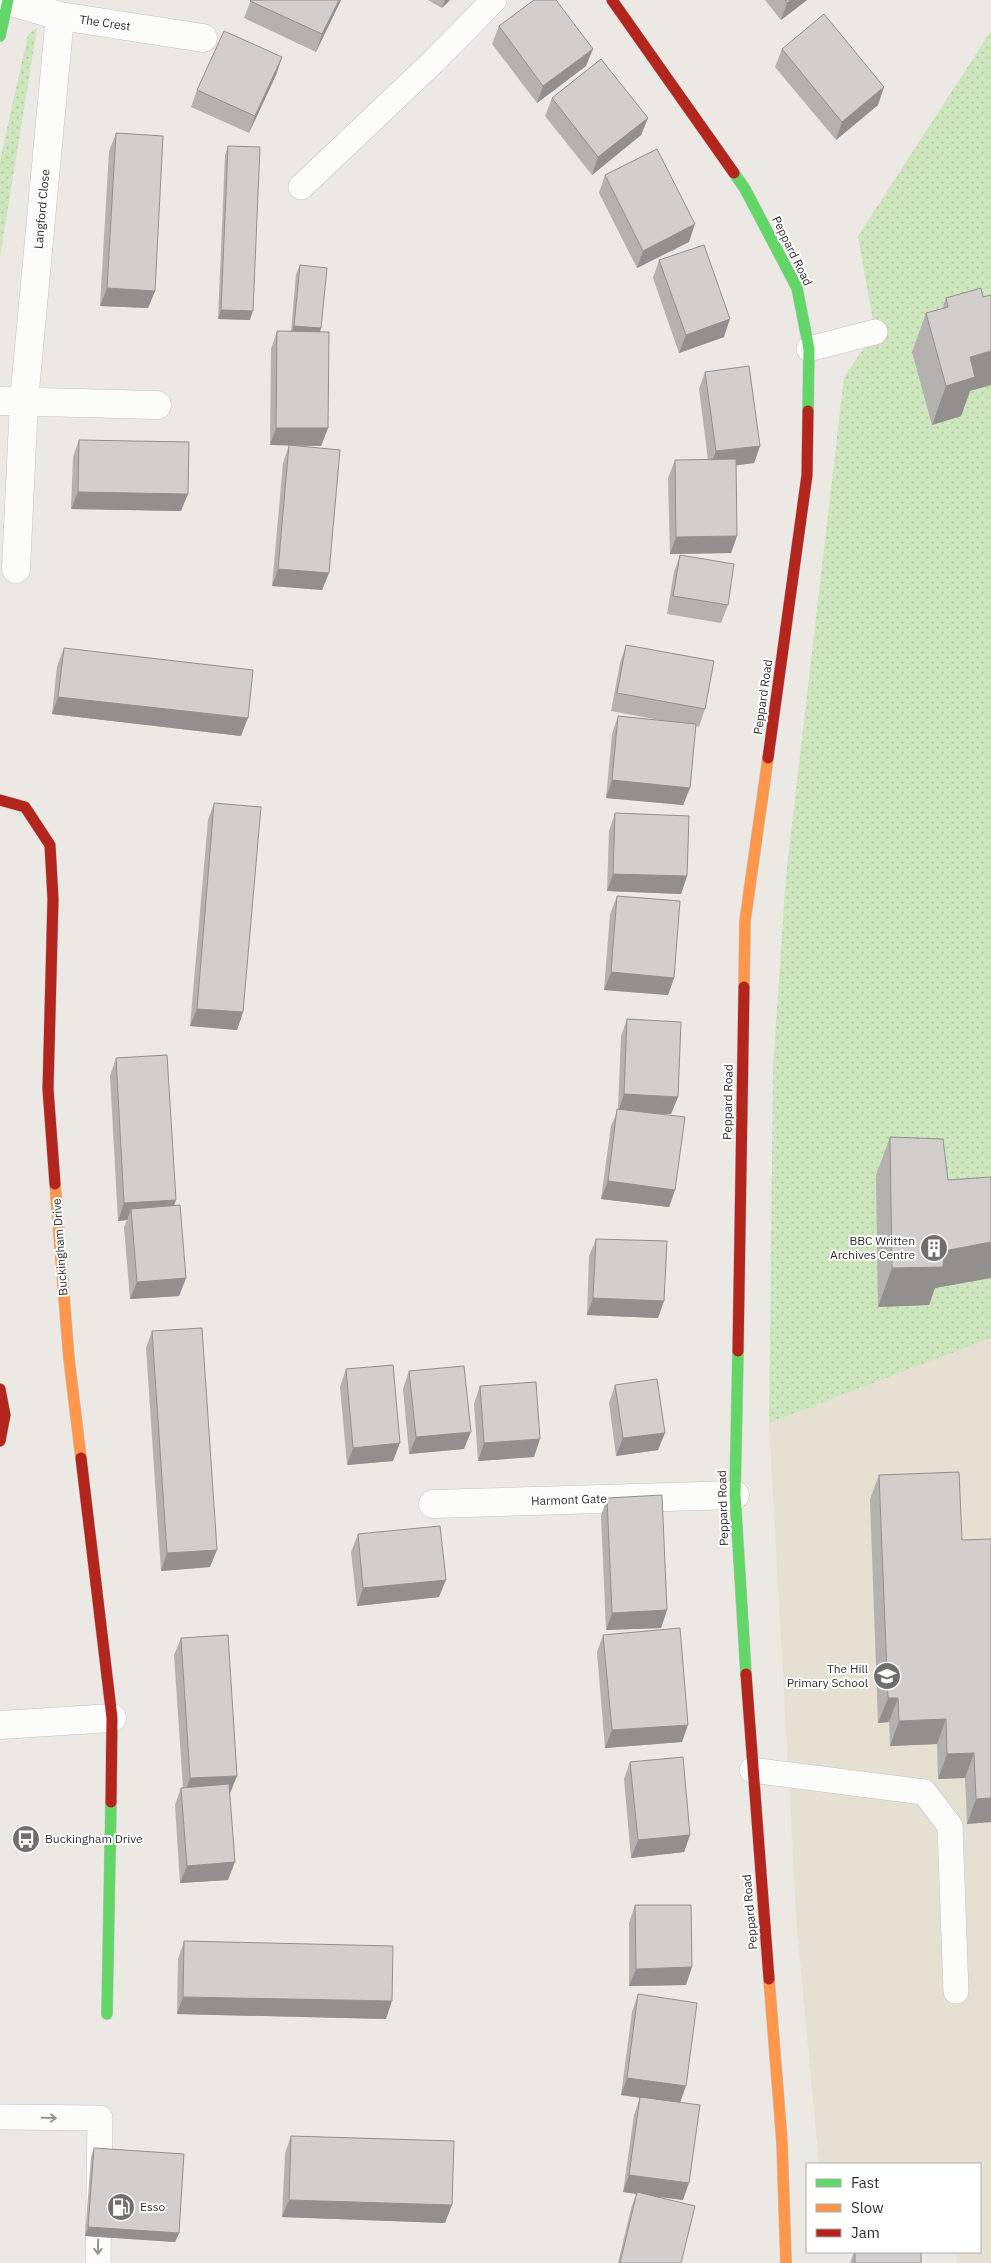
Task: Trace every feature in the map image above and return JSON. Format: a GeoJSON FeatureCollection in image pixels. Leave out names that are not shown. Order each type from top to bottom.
{"type":"FeatureCollection","features":[{"type":"Feature","properties":{"kind":"street","name":"The Crest"},"geometry":{"type":"LineString","coordinates":[[8,0],[60,16],[203,38]]}},
{"type":"Feature","properties":{"kind":"street"},"geometry":{"type":"LineString","coordinates":[[0,36],[8,0]]}},
{"type":"Feature","properties":{"kind":"street","name":"Peppard Road"},"geometry":{"type":"LineString","coordinates":[[612,0],[745,189],[797,288],[809,349],[807,475],[745,921],[735,1495],[752,1770],[782,2142],[786,2263]]}},
{"type":"Feature","properties":{"kind":"street","name":"Langford Close"},"geometry":{"type":"LineString","coordinates":[[16,570],[12,401],[60,16]]}},
{"type":"Feature","properties":{"kind":"street"},"geometry":{"type":"LineString","coordinates":[[12,401],[157,405]]}},
{"type":"Feature","properties":{"kind":"street","name":"Buckingham Drive"},"geometry":{"type":"LineString","coordinates":[[0,800],[25,807],[50,845],[53,899],[48,1089],[69,1359],[112,1718],[107,2014]]}},
{"type":"Feature","properties":{"kind":"street"},"geometry":{"type":"LineString","coordinates":[[0,1389],[5,1404],[6,1423],[0,1441]]}},
{"type":"Feature","properties":{"kind":"street","name":"Harmont Gate"},"geometry":{"type":"LineString","coordinates":[[432,1504],[735,1495]]}},
{"type":"Feature","properties":{"kind":"street"},"geometry":{"type":"LineString","coordinates":[[0,1726],[112,1718]]}},
{"type":"Feature","properties":{"kind":"lane"},"geometry":{"type":"LineString","coordinates":[[301,187],[433,62],[494,0]]}},
{"type":"Feature","properties":{"kind":"lane"},"geometry":{"type":"LineString","coordinates":[[809,349],[875,332]]}},
{"type":"Feature","properties":{"kind":"lane"},"geometry":{"type":"LineString","coordinates":[[752,1770],[924,1792],[950,1826],[956,1991]]}},
{"type":"Feature","properties":{"kind":"lane"},"geometry":{"type":"LineString","coordinates":[[0,2117],[100,2118],[98,2263]]}},
{"type":"Feature","properties":{"kind":"shaded area","name":"The Hill Primary School"},"geometry":{"type":"Polygon","coordinates":[[[991,1338],[991,2263],[957,2263],[957,2253],[981,2253],[981,2163],[819,2163],[797,1929],[769,1423],[991,1338]]]}},
{"type":"Feature","properties":{"kind":"green space"},"geometry":{"type":"Polygon","coordinates":[[[37,28],[0,257],[0,161],[28,34],[37,28]]]}},
{"type":"Feature","properties":{"kind":"green space"},"geometry":{"type":"Polygon","coordinates":[[[991,31],[991,1338],[769,1423],[773,1068],[786,876],[844,377],[875,332],[858,236],[991,31]]]}},
{"type":"Feature","properties":{"kind":"building"},"geometry":{"type":"Polygon","coordinates":[[[251,0],[339,0],[322,34],[251,0]]]}},
{"type":"Feature","properties":{"kind":"building"},"geometry":{"type":"Polygon","coordinates":[[[534,0],[556,0],[593,49],[543,86],[499,26],[534,0]]]}},
{"type":"Feature","properties":{"kind":"building"},"geometry":{"type":"Polygon","coordinates":[[[824,14],[884,87],[842,122],[782,49],[824,14]]]}},
{"type":"Feature","properties":{"kind":"building"},"geometry":{"type":"Polygon","coordinates":[[[224,31],[282,57],[255,116],[197,90],[224,31]]]}},
{"type":"Feature","properties":{"kind":"building"},"geometry":{"type":"Polygon","coordinates":[[[601,59],[648,118],[598,157],[552,98],[601,59]]]}},
{"type":"Feature","properties":{"kind":"building"},"geometry":{"type":"Polygon","coordinates":[[[116,133],[163,136],[155,291],[107,288],[116,133]]]}},
{"type":"Feature","properties":{"kind":"building"},"geometry":{"type":"Polygon","coordinates":[[[228,146],[260,147],[253,311],[221,310],[228,146]]]}},
{"type":"Feature","properties":{"kind":"building"},"geometry":{"type":"Polygon","coordinates":[[[657,149],[695,224],[643,251],[605,175],[657,149]]]}},
{"type":"Feature","properties":{"kind":"building"},"geometry":{"type":"Polygon","coordinates":[[[704,245],[730,319],[686,335],[659,260],[704,245]]]}},
{"type":"Feature","properties":{"kind":"building"},"geometry":{"type":"Polygon","coordinates":[[[300,265],[327,268],[321,328],[294,326],[300,265]]]}},
{"type":"Feature","properties":{"kind":"building"},"geometry":{"type":"Polygon","coordinates":[[[981,288],[983,297],[991,295],[991,351],[970,357],[975,377],[946,386],[926,313],[948,307],[946,298],[981,288]]]}},
{"type":"Feature","properties":{"kind":"building"},"geometry":{"type":"Polygon","coordinates":[[[277,331],[329,332],[328,428],[276,428],[277,331]]]}},
{"type":"Feature","properties":{"kind":"building"},"geometry":{"type":"Polygon","coordinates":[[[749,366],[760,446],[716,451],[705,372],[749,366]]]}},
{"type":"Feature","properties":{"kind":"building"},"geometry":{"type":"Polygon","coordinates":[[[79,440],[189,442],[188,494],[78,492],[79,440]]]}},
{"type":"Feature","properties":{"kind":"building"},"geometry":{"type":"Polygon","coordinates":[[[289,445],[340,450],[329,573],[278,569],[289,445]]]}},
{"type":"Feature","properties":{"kind":"building"},"geometry":{"type":"Polygon","coordinates":[[[736,459],[737,536],[676,537],[675,460],[736,459]]]}},
{"type":"Feature","properties":{"kind":"building"},"geometry":{"type":"Polygon","coordinates":[[[680,555],[734,564],[728,605],[673,596],[680,555]]]}},
{"type":"Feature","properties":{"kind":"building"},"geometry":{"type":"Polygon","coordinates":[[[626,645],[714,661],[705,709],[617,693],[626,645]]]}},
{"type":"Feature","properties":{"kind":"building"},"geometry":{"type":"Polygon","coordinates":[[[64,648],[253,670],[248,718],[58,697],[64,648]]]}},
{"type":"Feature","properties":{"kind":"building"},"geometry":{"type":"Polygon","coordinates":[[[618,716],[696,724],[690,788],[612,780],[618,716]]]}},
{"type":"Feature","properties":{"kind":"building"},"geometry":{"type":"Polygon","coordinates":[[[214,803],[261,807],[243,1012],[197,1009],[214,803]]]}},
{"type":"Feature","properties":{"kind":"building"},"geometry":{"type":"Polygon","coordinates":[[[615,813],[689,816],[687,876],[613,874],[615,813]]]}},
{"type":"Feature","properties":{"kind":"building"},"geometry":{"type":"Polygon","coordinates":[[[617,896],[680,901],[674,978],[611,972],[617,896]]]}},
{"type":"Feature","properties":{"kind":"building"},"geometry":{"type":"Polygon","coordinates":[[[627,1019],[681,1022],[678,1097],[624,1094],[627,1019]]]}},
{"type":"Feature","properties":{"kind":"building"},"geometry":{"type":"Polygon","coordinates":[[[167,1055],[176,1200],[124,1203],[116,1058],[167,1055]]]}},
{"type":"Feature","properties":{"kind":"building"},"geometry":{"type":"Polygon","coordinates":[[[617,1109],[685,1117],[675,1190],[608,1181],[617,1109]]]}},
{"type":"Feature","properties":{"kind":"building"},"geometry":{"type":"Polygon","coordinates":[[[890,1137],[943,1139],[948,1180],[991,1177],[991,1242],[944,1251],[943,1267],[892,1268],[890,1137]]]}},
{"type":"Feature","properties":{"kind":"building"},"geometry":{"type":"Polygon","coordinates":[[[180,1205],[186,1278],[137,1282],[131,1209],[180,1205]]]}},
{"type":"Feature","properties":{"kind":"building"},"geometry":{"type":"Polygon","coordinates":[[[596,1239],[667,1241],[664,1301],[593,1298],[596,1239]]]}},
{"type":"Feature","properties":{"kind":"building"},"geometry":{"type":"Polygon","coordinates":[[[202,1328],[217,1550],[167,1553],[152,1331],[202,1328]]]}},
{"type":"Feature","properties":{"kind":"building"},"geometry":{"type":"Polygon","coordinates":[[[393,1365],[400,1443],[353,1448],[346,1369],[393,1365]]]}},
{"type":"Feature","properties":{"kind":"building"},"geometry":{"type":"Polygon","coordinates":[[[464,1366],[471,1432],[416,1437],[409,1371],[464,1366]]]}},
{"type":"Feature","properties":{"kind":"building"},"geometry":{"type":"Polygon","coordinates":[[[657,1379],[665,1433],[623,1438],[615,1385],[657,1379]]]}},
{"type":"Feature","properties":{"kind":"building"},"geometry":{"type":"Polygon","coordinates":[[[536,1382],[540,1439],[484,1443],[480,1386],[536,1382]]]}},
{"type":"Feature","properties":{"kind":"building"},"geometry":{"type":"Polygon","coordinates":[[[959,1472],[962,1540],[991,1539],[991,1798],[976,1799],[974,1753],[947,1754],[946,1719],[899,1721],[898,1698],[888,1698],[879,1475],[959,1472]]]}},
{"type":"Feature","properties":{"kind":"building"},"geometry":{"type":"Polygon","coordinates":[[[662,1495],[667,1610],[612,1613],[607,1498],[662,1495]]]}},
{"type":"Feature","properties":{"kind":"building"},"geometry":{"type":"Polygon","coordinates":[[[440,1526],[446,1580],[363,1588],[358,1534],[440,1526]]]}},
{"type":"Feature","properties":{"kind":"building"},"geometry":{"type":"Polygon","coordinates":[[[680,1628],[688,1725],[612,1730],[603,1635],[680,1628]]]}},
{"type":"Feature","properties":{"kind":"building"},"geometry":{"type":"Polygon","coordinates":[[[228,1635],[237,1776],[190,1778],[181,1638],[228,1635]]]}},
{"type":"Feature","properties":{"kind":"building"},"geometry":{"type":"Polygon","coordinates":[[[683,1757],[690,1835],[638,1840],[630,1762],[683,1757]]]}},
{"type":"Feature","properties":{"kind":"building"},"geometry":{"type":"Polygon","coordinates":[[[229,1784],[235,1862],[187,1866],[181,1788],[229,1784]]]}},
{"type":"Feature","properties":{"kind":"building"},"geometry":{"type":"Polygon","coordinates":[[[635,1905],[691,1905],[692,1967],[636,1969],[635,1905]]]}},
{"type":"Feature","properties":{"kind":"building"},"geometry":{"type":"Polygon","coordinates":[[[184,1941],[393,1946],[392,2001],[183,1997],[184,1941]]]}},
{"type":"Feature","properties":{"kind":"building"},"geometry":{"type":"Polygon","coordinates":[[[638,1994],[697,2003],[686,2086],[627,2078],[638,1994]]]}},
{"type":"Feature","properties":{"kind":"building"},"geometry":{"type":"Polygon","coordinates":[[[640,2097],[700,2105],[689,2183],[629,2175],[640,2097]]]}},
{"type":"Feature","properties":{"kind":"building"},"geometry":{"type":"Polygon","coordinates":[[[291,2136],[454,2141],[452,2205],[289,2200],[291,2136]]]}},
{"type":"Feature","properties":{"kind":"building"},"geometry":{"type":"Polygon","coordinates":[[[94,2148],[184,2154],[179,2233],[88,2227],[94,2148]]]}},
{"type":"Feature","properties":{"kind":"building"},"geometry":{"type":"Polygon","coordinates":[[[637,2192],[695,2206],[681,2263],[620,2263],[637,2192]]]}},
{"type":"Feature","properties":{"kind":"building"},"geometry":{"type":"Polygon","coordinates":[[[855,2253],[921,2253],[921,2263],[855,2263],[855,2253]]]}},
{"type":"Feature","properties":{"kind":"traffic: fast"},"geometry":{"type":"LineString","coordinates":[[0,36],[8,0]]}},
{"type":"Feature","properties":{"kind":"traffic: fast"},"geometry":{"type":"LineString","coordinates":[[734,173],[745,189],[797,288],[809,349],[808,411]]}},
{"type":"Feature","properties":{"kind":"traffic: fast"},"geometry":{"type":"LineString","coordinates":[[738,1351],[735,1495],[746,1674]]}},
{"type":"Feature","properties":{"kind":"traffic: fast"},"geometry":{"type":"LineString","coordinates":[[107,2014],[111,1802]]}},
{"type":"Feature","properties":{"kind":"traffic: slow"},"geometry":{"type":"LineString","coordinates":[[744,987],[745,921],[768,758]]}},
{"type":"Feature","properties":{"kind":"traffic: slow"},"geometry":{"type":"LineString","coordinates":[[55,1184],[69,1359],[81,1458]]}},
{"type":"Feature","properties":{"kind":"traffic: slow"},"geometry":{"type":"LineString","coordinates":[[769,1979],[782,2142],[786,2263]]}},
{"type":"Feature","properties":{"kind":"traffic: jam"},"geometry":{"type":"LineString","coordinates":[[612,0],[734,173]]}},
{"type":"Feature","properties":{"kind":"traffic: jam"},"geometry":{"type":"LineString","coordinates":[[768,758],[807,475],[808,411]]}},
{"type":"Feature","properties":{"kind":"traffic: jam"},"geometry":{"type":"LineString","coordinates":[[0,800],[25,807],[50,845],[53,899],[48,1089],[55,1184]]}},
{"type":"Feature","properties":{"kind":"traffic: jam"},"geometry":{"type":"LineString","coordinates":[[738,1351],[744,987]]}},
{"type":"Feature","properties":{"kind":"traffic: jam"},"geometry":{"type":"LineString","coordinates":[[0,1389],[5,1415],[0,1441]]}},
{"type":"Feature","properties":{"kind":"traffic: jam"},"geometry":{"type":"LineString","coordinates":[[81,1458],[112,1718],[111,1802]]}},
{"type":"Feature","properties":{"kind":"traffic: jam"},"geometry":{"type":"LineString","coordinates":[[746,1674],[769,1979]]}},
{"type":"Feature","properties":{"kind":"place","name":"BBC Written Archives Centre"},"geometry":{"type":"Point","coordinates":[934,1248]}},
{"type":"Feature","properties":{"kind":"place","name":"The Hill Primary School"},"geometry":{"type":"Point","coordinates":[887,1676]}},
{"type":"Feature","properties":{"kind":"place","name":"Buckingham Drive"},"geometry":{"type":"Point","coordinates":[26,1839]}},
{"type":"Feature","properties":{"kind":"place","name":"Esso"},"geometry":{"type":"Point","coordinates":[121,2207]}}]}
